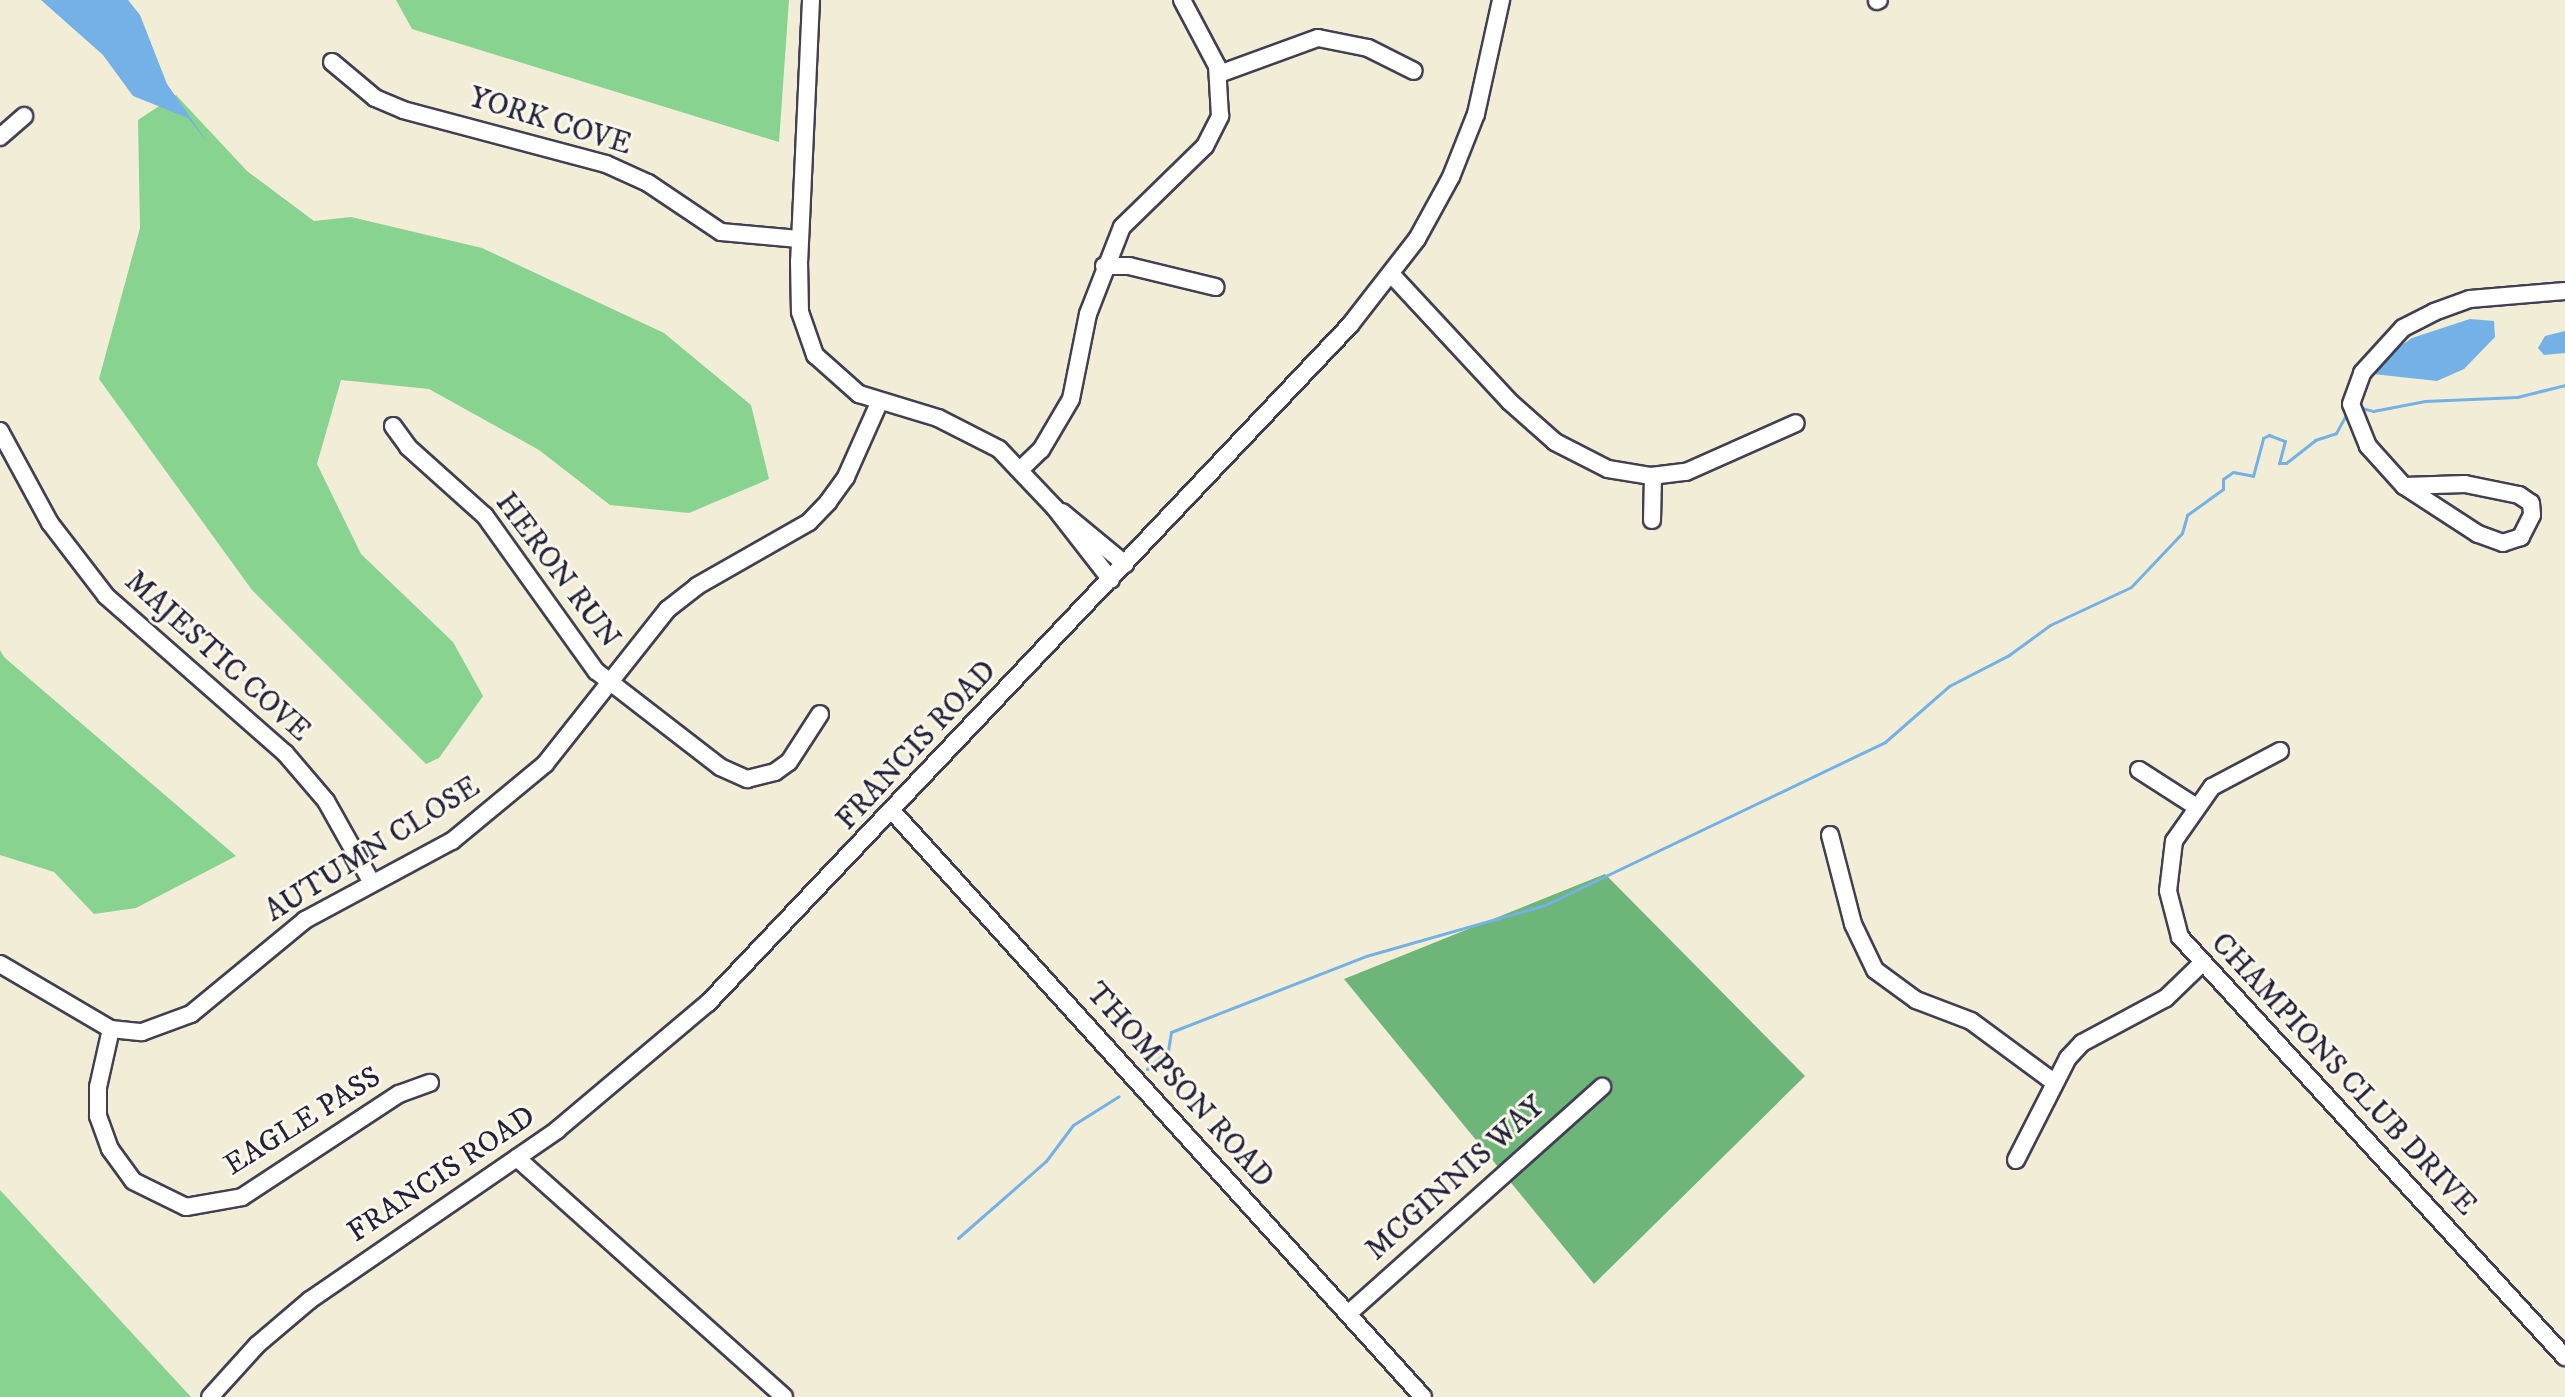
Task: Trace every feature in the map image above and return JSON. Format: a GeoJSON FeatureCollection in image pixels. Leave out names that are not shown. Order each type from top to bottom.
{"type":"FeatureCollection","features":[{"type":"Feature","properties":{"kind":"street"},"geometry":{"type":"LineString","coordinates":[[811,0],[799,239],[800,312],[815,355],[840,382],[879,403],[974,433],[1021,469],[1111,580]]}},
{"type":"Feature","properties":{"kind":"street"},"geometry":{"type":"LineString","coordinates":[[1021,469],[1041,450],[1071,399],[1104,266],[1122,227],[1214,132],[1223,99],[1219,74],[1182,0]]}},
{"type":"Feature","properties":{"kind":"street","name":"FRANCIS ROAD"},"geometry":{"type":"LineString","coordinates":[[210,1397],[257,1345],[310,1300],[600,1097],[708,1003],[1111,580],[1392,275],[1435,210],[1464,146],[1486,77],[1501,0]]}},
{"type":"Feature","properties":{"kind":"street"},"geometry":{"type":"LineString","coordinates":[[1219,74],[1318,38],[1368,48],[1414,71]]}},
{"type":"Feature","properties":{"kind":"street","name":"YORK COVE"},"geometry":{"type":"LineString","coordinates":[[332,62],[375,98],[403,110],[606,164],[648,183],[721,232],[799,239]]}},
{"type":"Feature","properties":{"kind":"street"},"geometry":{"type":"LineString","coordinates":[[0,137],[24,116]]}},
{"type":"Feature","properties":{"kind":"street"},"geometry":{"type":"LineString","coordinates":[[1104,266],[1129,266],[1215,287]]}},
{"type":"Feature","properties":{"kind":"street"},"geometry":{"type":"LineString","coordinates":[[1392,275],[1510,402],[1555,442],[1608,469],[1653,476],[1719,460],[1796,423]]}},
{"type":"Feature","properties":{"kind":"street"},"geometry":{"type":"LineString","coordinates":[[2404,486],[2497,488],[2531,503],[2532,515],[2521,537],[2503,543],[2443,514],[2404,486],[2368,446],[2352,416],[2362,373],[2403,328],[2470,299],[2565,291]]}},
{"type":"Feature","properties":{"kind":"street","name":"AUTUMN CLOSE"},"geometry":{"type":"LineString","coordinates":[[111,1029],[142,1032],[191,1014],[305,920],[452,841],[496,807],[545,764],[682,597],[809,522],[846,477],[879,403]]}},
{"type":"Feature","properties":{"kind":"street","name":"HERON RUN"},"geometry":{"type":"LineString","coordinates":[[393,426],[408,447],[485,516],[585,658],[720,767],[747,779],[768,775],[789,762],[820,714]]}},
{"type":"Feature","properties":{"kind":"street","name":"MAJESTIC COVE"},"geometry":{"type":"LineString","coordinates":[[0,431],[50,523],[106,596],[285,753],[326,801],[372,883]]}},
{"type":"Feature","properties":{"kind":"street"},"geometry":{"type":"LineString","coordinates":[[1652,520],[1653,476]]}},
{"type":"Feature","properties":{"kind":"street"},"geometry":{"type":"LineString","coordinates":[[1055,508],[1087,528],[1125,564]]}},
{"type":"Feature","properties":{"kind":"street","name":"CHAMPIONS CLUB DRIVE"},"geometry":{"type":"LineString","coordinates":[[2280,751],[2220,781],[2195,806],[2174,841],[2168,891],[2180,937],[2200,965],[2565,1357]]}},
{"type":"Feature","properties":{"kind":"street"},"geometry":{"type":"LineString","coordinates":[[2139,770],[2195,806]]}},
{"type":"Feature","properties":{"kind":"street","name":"THOMPSON ROAD"},"geometry":{"type":"LineString","coordinates":[[893,812],[1423,1397]]}},
{"type":"Feature","properties":{"kind":"street"},"geometry":{"type":"LineString","coordinates":[[1830,835],[1853,924],[1875,970],[1916,1000],[1971,1021],[2055,1083]]}},
{"type":"Feature","properties":{"kind":"street"},"geometry":{"type":"LineString","coordinates":[[0,964],[111,1029]]}},
{"type":"Feature","properties":{"kind":"street"},"geometry":{"type":"LineString","coordinates":[[2016,1160],[2055,1083],[2082,1043],[2166,998],[2200,965]]}},
{"type":"Feature","properties":{"kind":"street","name":"EAGLE PASS"},"geometry":{"type":"LineString","coordinates":[[111,1029],[98,1087],[98,1116],[110,1149],[133,1181],[186,1207],[242,1197],[399,1094],[430,1083]]}},
{"type":"Feature","properties":{"kind":"street","name":"MCGINNIS WAY"},"geometry":{"type":"LineString","coordinates":[[1348,1314],[1602,1087]]}},
{"type":"Feature","properties":{"kind":"street"},"geometry":{"type":"LineString","coordinates":[[517,1158],[784,1397]]}},
{"type":"Feature","properties":{"kind":"green space"},"geometry":{"type":"Polygon","coordinates":[[[396,0],[789,0],[779,142],[412,29],[396,0]]]}},
{"type":"Feature","properties":{"kind":"green space"},"geometry":{"type":"Polygon","coordinates":[[[176,95],[247,171],[314,221],[351,217],[482,248],[664,333],[751,405],[769,479],[689,513],[610,505],[539,450],[429,389],[341,380],[317,464],[361,554],[453,642],[483,696],[439,758],[426,764],[252,590],[99,379],[140,228],[138,120],[176,95]]]}},
{"type":"Feature","properties":{"kind":"green space"},"geometry":{"type":"Polygon","coordinates":[[[0,650],[4,657],[236,856],[136,908],[94,914],[54,872],[0,855],[0,650]]]}},
{"type":"Feature","properties":{"kind":"green space"},"geometry":{"type":"Polygon","coordinates":[[[1605,874],[1805,1076],[1594,1284],[1344,979],[1605,874]]]}},
{"type":"Feature","properties":{"kind":"green space"},"geometry":{"type":"Polygon","coordinates":[[[0,1190],[191,1397],[0,1397],[0,1190]]]}},
{"type":"Feature","properties":{"kind":"water"},"geometry":{"type":"Polygon","coordinates":[[[41,0],[128,0],[140,15],[167,84],[208,143],[188,118],[133,96],[103,55],[41,0]]]}},
{"type":"Feature","properties":{"kind":"water"},"geometry":{"type":"Polygon","coordinates":[[[2470,319],[2494,321],[2495,337],[2464,369],[2437,381],[2373,374],[2376,363],[2412,338],[2470,319]]]}},
{"type":"Feature","properties":{"kind":"water"},"geometry":{"type":"Polygon","coordinates":[[[2565,331],[2565,353],[2544,355],[2538,348],[2545,336],[2565,331]]]}},
{"type":"Feature","properties":{"kind":"waterway"},"geometry":{"type":"LineString","coordinates":[[2358,407],[2373,411],[2425,401],[2517,397],[2565,385]]}},
{"type":"Feature","properties":{"kind":"waterway"},"geometry":{"type":"LineString","coordinates":[[1147,1069],[1168,1051],[1171,1032],[1366,956],[1545,905],[1885,742],[1949,686],[2009,655],[2050,625],[2131,587],[2182,533],[2187,515],[2223,489],[2223,479],[2233,472],[2253,476],[2263,438],[2269,435],[2285,441],[2279,463],[2286,463],[2315,440],[2336,433],[2348,411]]}},
{"type":"Feature","properties":{"kind":"waterway"},"geometry":{"type":"LineString","coordinates":[[958,1238],[1046,1161],[1073,1125],[1119,1096]]}}]}
